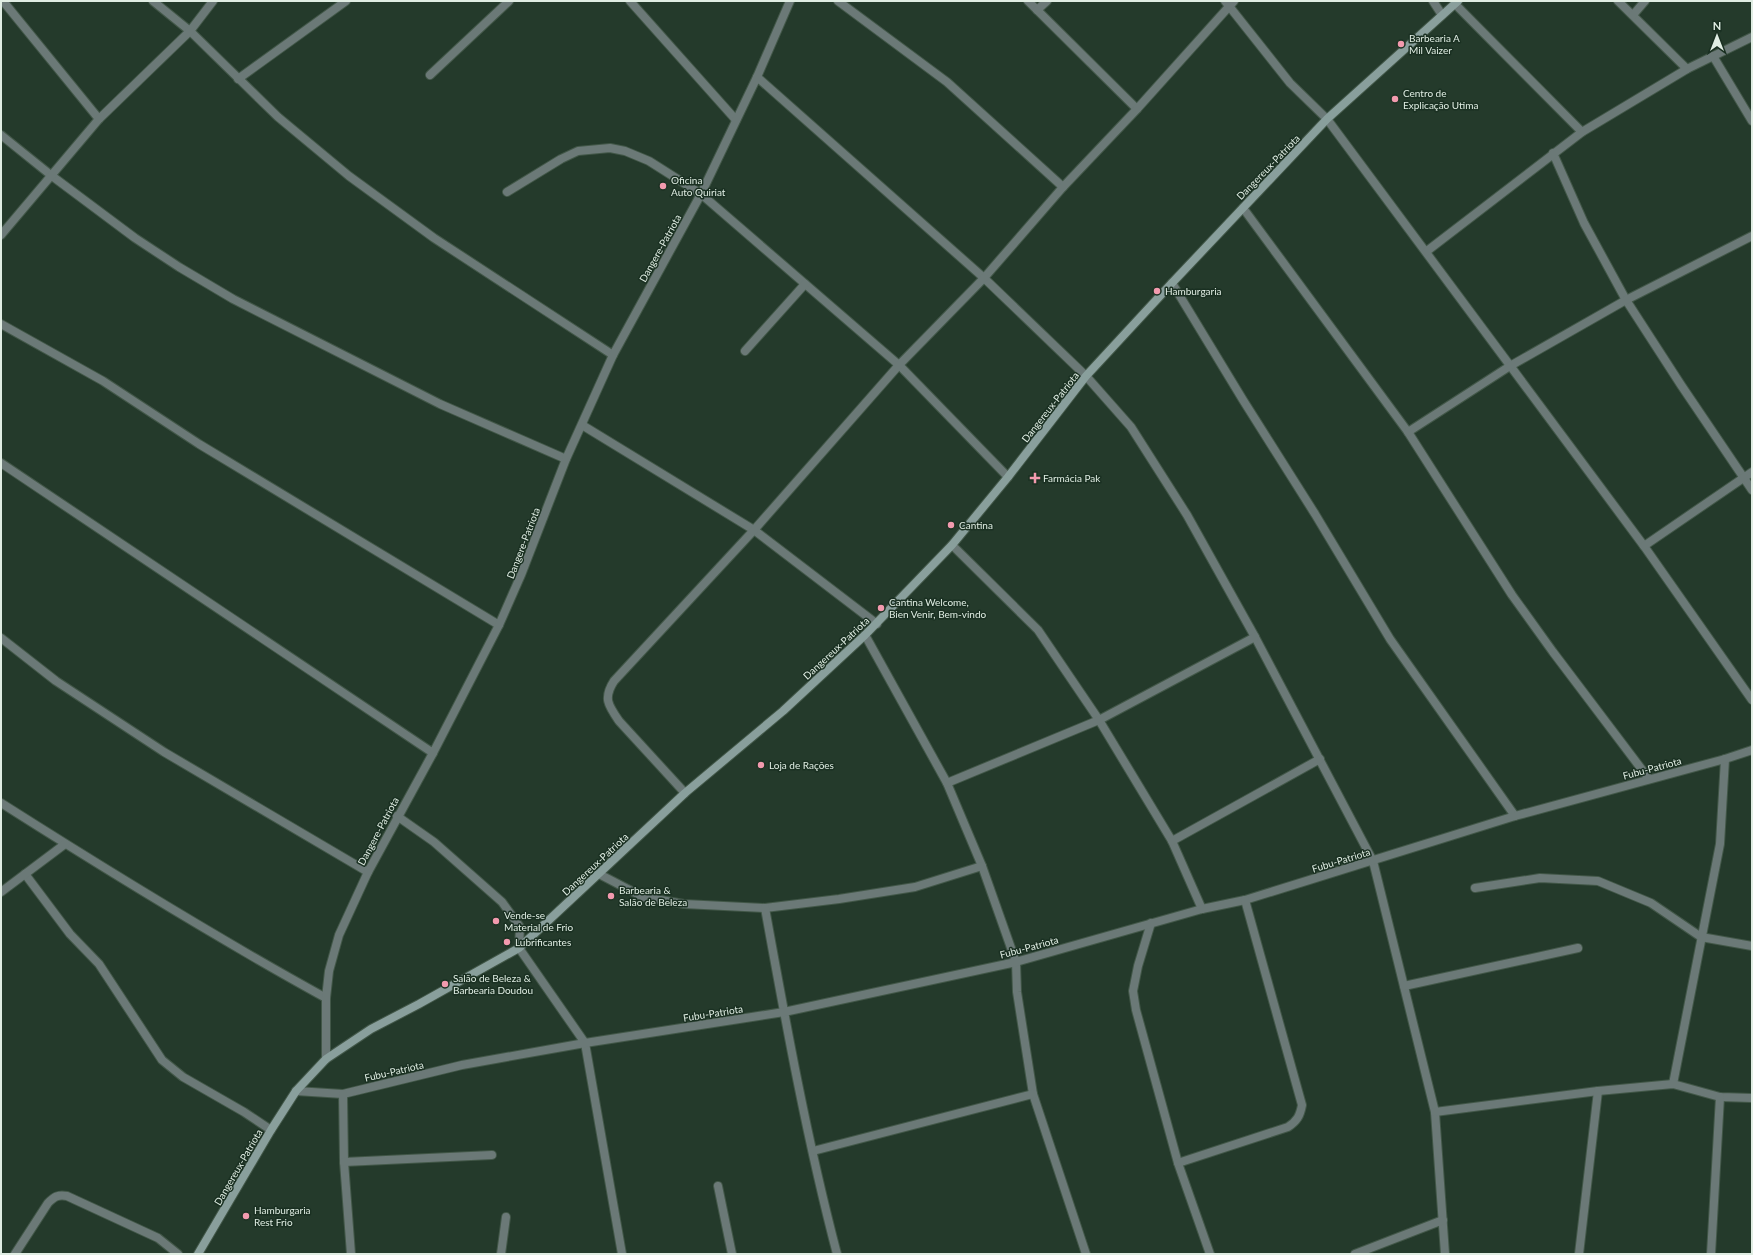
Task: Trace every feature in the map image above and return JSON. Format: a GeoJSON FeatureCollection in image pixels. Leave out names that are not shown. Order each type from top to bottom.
{"type":"FeatureCollection","features":[{"type":"Feature","properties":{"kind":"street"},"geometry":{"type":"LineString","coordinates":[[3,1],[99,119]]}},
{"type":"Feature","properties":{"kind":"street"},"geometry":{"type":"LineString","coordinates":[[154,1],[190,31],[278,116],[349,176],[434,238],[613,355]]}},
{"type":"Feature","properties":{"kind":"street"},"geometry":{"type":"LineString","coordinates":[[1,235],[99,119],[190,31],[213,1]]}},
{"type":"Feature","properties":{"kind":"street"},"geometry":{"type":"LineString","coordinates":[[238,79],[346,1]]}},
{"type":"Feature","properties":{"kind":"street"},"geometry":{"type":"LineString","coordinates":[[430,75],[509,1]]}},
{"type":"Feature","properties":{"kind":"street"},"geometry":{"type":"LineString","coordinates":[[630,1],[736,120]]}},
{"type":"Feature","properties":{"kind":"street","name":"Dangere-Patriota"},"geometry":{"type":"LineString","coordinates":[[326,1059],[326,998],[329,971],[339,935],[368,872],[397,816],[433,753],[499,625],[521,575],[566,458],[613,355],[701,194],[757,77],[790,1]]}},
{"type":"Feature","properties":{"kind":"street"},"geometry":{"type":"LineString","coordinates":[[838,1],[947,82],[1063,187]]}},
{"type":"Feature","properties":{"kind":"street"},"geometry":{"type":"LineString","coordinates":[[1028,1],[1137,109]]}},
{"type":"Feature","properties":{"kind":"street"},"geometry":{"type":"LineString","coordinates":[[1037,10],[1047,1]]}},
{"type":"Feature","properties":{"kind":"street"},"geometry":{"type":"LineString","coordinates":[[1433,1],[1442,15]]}},
{"type":"Feature","properties":{"kind":"street"},"geometry":{"type":"LineString","coordinates":[[1618,1],[1687,69]]}},
{"type":"Feature","properties":{"kind":"street"},"geometry":{"type":"LineString","coordinates":[[1633,15],[1645,1]]}},
{"type":"Feature","properties":{"kind":"street"},"geometry":{"type":"LineString","coordinates":[[684,793],[619,721],[610,708],[607,698],[609,689],[614,681],[754,530],[899,365],[984,278],[1063,187],[1137,109],[1230,3],[1290,83],[1327,119],[1427,251],[1510,366],[1644,546],[1752,700]]}},
{"type":"Feature","properties":{"kind":"street"},"geometry":{"type":"LineString","coordinates":[[1457,3],[1582,132]]}},
{"type":"Feature","properties":{"kind":"street","name":"Dangereux-Patriota"},"geometry":{"type":"LineString","coordinates":[[326,1059],[371,1029],[519,948],[684,793],[782,711],[866,635],[952,545],[1008,477],[1086,376],[1172,283],[1327,119],[1457,3]]}},
{"type":"Feature","properties":{"kind":"street"},"geometry":{"type":"LineString","coordinates":[[1427,251],[1582,132],[1687,69],[1752,37]]}},
{"type":"Feature","properties":{"kind":"street"},"geometry":{"type":"LineString","coordinates":[[1713,56],[1752,121]]}},
{"type":"Feature","properties":{"kind":"street"},"geometry":{"type":"LineString","coordinates":[[757,77],[984,278],[1086,376],[1126,421],[1179,501],[1255,637],[1373,861],[1435,1112],[1445,1254]]}},
{"type":"Feature","properties":{"kind":"street"},"geometry":{"type":"LineString","coordinates":[[1,135],[52,176],[135,238],[179,267],[233,298],[440,404],[566,458]]}},
{"type":"Feature","properties":{"kind":"street"},"geometry":{"type":"LineString","coordinates":[[507,192],[561,159],[578,151],[610,148],[626,151],[649,161],[701,194],[899,365],[1008,477]]}},
{"type":"Feature","properties":{"kind":"street"},"geometry":{"type":"LineString","coordinates":[[1553,153],[1584,223],[1626,300],[1742,478],[1752,490]]}},
{"type":"Feature","properties":{"kind":"street"},"geometry":{"type":"LineString","coordinates":[[1243,208],[1408,432],[1552,652],[1649,779]]}},
{"type":"Feature","properties":{"kind":"street"},"geometry":{"type":"LineString","coordinates":[[1408,432],[1510,366],[1626,300],[1752,236]]}},
{"type":"Feature","properties":{"kind":"street"},"geometry":{"type":"LineString","coordinates":[[1172,283],[1243,400],[1315,514],[1390,640],[1515,816]]}},
{"type":"Feature","properties":{"kind":"street"},"geometry":{"type":"LineString","coordinates":[[745,351],[805,284]]}},
{"type":"Feature","properties":{"kind":"street"},"geometry":{"type":"LineString","coordinates":[[1,324],[103,381],[206,448],[499,625]]}},
{"type":"Feature","properties":{"kind":"street"},"geometry":{"type":"LineString","coordinates":[[582,425],[754,530],[876,624]]}},
{"type":"Feature","properties":{"kind":"street"},"geometry":{"type":"LineString","coordinates":[[1,463],[433,753]]}},
{"type":"Feature","properties":{"kind":"street"},"geometry":{"type":"LineString","coordinates":[[1644,546],[1752,472]]}},
{"type":"Feature","properties":{"kind":"street"},"geometry":{"type":"LineString","coordinates":[[952,545],[1038,630],[1099,720],[1172,841],[1202,909]]}},
{"type":"Feature","properties":{"kind":"street"},"geometry":{"type":"LineString","coordinates":[[866,635],[947,783],[982,866],[1016,962],[1018,992],[1033,1094],[1086,1254]]}},
{"type":"Feature","properties":{"kind":"street"},"geometry":{"type":"LineString","coordinates":[[947,783],[1099,720],[1255,637]]}},
{"type":"Feature","properties":{"kind":"street"},"geometry":{"type":"LineString","coordinates":[[1,638],[56,681],[164,752],[368,872]]}},
{"type":"Feature","properties":{"kind":"street","name":"Fubu-Patriota"},"geometry":{"type":"LineString","coordinates":[[296,1092],[343,1094],[462,1065],[585,1043],[784,1012],[1016,962],[1202,909],[1245,900],[1515,816],[1725,759],[1752,750]]}},
{"type":"Feature","properties":{"kind":"street"},"geometry":{"type":"LineString","coordinates":[[1673,1084],[1720,844],[1725,759]]}},
{"type":"Feature","properties":{"kind":"street"},"geometry":{"type":"LineString","coordinates":[[1172,841],[1320,760]]}},
{"type":"Feature","properties":{"kind":"street"},"geometry":{"type":"LineString","coordinates":[[1,803],[246,955],[326,998]]}},
{"type":"Feature","properties":{"kind":"street"},"geometry":{"type":"LineString","coordinates":[[397,816],[434,842],[502,902],[520,928],[519,948],[585,1043],[622,1254]]}},
{"type":"Feature","properties":{"kind":"street"},"geometry":{"type":"LineString","coordinates":[[1,892],[65,844]]}},
{"type":"Feature","properties":{"kind":"street"},"geometry":{"type":"LineString","coordinates":[[599,874],[643,897],[684,904],[765,908],[839,899],[915,887],[982,866]]}},
{"type":"Feature","properties":{"kind":"street"},"geometry":{"type":"LineString","coordinates":[[25,874],[70,934],[99,964],[162,1060],[183,1077],[244,1112],[271,1130]]}},
{"type":"Feature","properties":{"kind":"street"},"geometry":{"type":"LineString","coordinates":[[1475,888],[1540,878],[1598,881],[1651,903],[1701,937],[1752,946]]}},
{"type":"Feature","properties":{"kind":"street"},"geometry":{"type":"LineString","coordinates":[[1178,1163],[1288,1127],[1301,1115],[1302,1105],[1245,900]]}},
{"type":"Feature","properties":{"kind":"street"},"geometry":{"type":"LineString","coordinates":[[765,908],[812,1151],[837,1254]]}},
{"type":"Feature","properties":{"kind":"street"},"geometry":{"type":"LineString","coordinates":[[1151,923],[1138,966],[1133,990],[1136,1010],[1178,1163],[1210,1254]]}},
{"type":"Feature","properties":{"kind":"street"},"geometry":{"type":"LineString","coordinates":[[1404,986],[1578,948]]}},
{"type":"Feature","properties":{"kind":"street"},"geometry":{"type":"LineString","coordinates":[[296,1092],[326,1059]]}},
{"type":"Feature","properties":{"kind":"street"},"geometry":{"type":"LineString","coordinates":[[1435,1112],[1598,1091],[1673,1084],[1720,1097],[1752,1098]]}},
{"type":"Feature","properties":{"kind":"street"},"geometry":{"type":"LineString","coordinates":[[1579,1254],[1598,1091]]}},
{"type":"Feature","properties":{"kind":"street","name":"Dangereux-Patriota"},"geometry":{"type":"LineString","coordinates":[[198,1254],[271,1130],[296,1092]]}},
{"type":"Feature","properties":{"kind":"street"},"geometry":{"type":"LineString","coordinates":[[343,1094],[344,1162],[352,1254]]}},
{"type":"Feature","properties":{"kind":"street"},"geometry":{"type":"LineString","coordinates":[[812,1151],[1033,1094]]}},
{"type":"Feature","properties":{"kind":"street"},"geometry":{"type":"LineString","coordinates":[[1711,1254],[1720,1097]]}},
{"type":"Feature","properties":{"kind":"street"},"geometry":{"type":"LineString","coordinates":[[344,1162],[492,1155]]}},
{"type":"Feature","properties":{"kind":"street"},"geometry":{"type":"LineString","coordinates":[[718,1186],[732,1254]]}},
{"type":"Feature","properties":{"kind":"street"},"geometry":{"type":"LineString","coordinates":[[15,1254],[48,1203],[54,1197],[61,1194],[158,1238],[178,1254]]}},
{"type":"Feature","properties":{"kind":"street"},"geometry":{"type":"LineString","coordinates":[[501,1254],[506,1216]]}},
{"type":"Feature","properties":{"kind":"street"},"geometry":{"type":"LineString","coordinates":[[1355,1254],[1443,1220]]}},
{"type":"Feature","properties":{"kind":"place","name":"Barbearia A Mil Vaizer"},"geometry":{"type":"Point","coordinates":[1401,44]}},
{"type":"Feature","properties":{"kind":"place","name":"Centro de Explicação Utima"},"geometry":{"type":"Point","coordinates":[1395,99]}},
{"type":"Feature","properties":{"kind":"place","name":"Oficina Auto Quiriat"},"geometry":{"type":"Point","coordinates":[663,186]}},
{"type":"Feature","properties":{"kind":"place","name":"Hamburgaria"},"geometry":{"type":"Point","coordinates":[1157,291]}},
{"type":"Feature","properties":{"kind":"place","name":"Farmácia Pak"},"geometry":{"type":"Point","coordinates":[1035,478]}},
{"type":"Feature","properties":{"kind":"place","name":"Cantina"},"geometry":{"type":"Point","coordinates":[951,525]}},
{"type":"Feature","properties":{"kind":"place","name":"Cantina Welcome, Bien Venir, Bem-vindo"},"geometry":{"type":"Point","coordinates":[881,608]}},
{"type":"Feature","properties":{"kind":"place","name":"Loja de Rações"},"geometry":{"type":"Point","coordinates":[761,765]}},
{"type":"Feature","properties":{"kind":"place","name":"Barbearia & Salão de Beleza"},"geometry":{"type":"Point","coordinates":[611,896]}},
{"type":"Feature","properties":{"kind":"place","name":"Vende-se Material de Frio"},"geometry":{"type":"Point","coordinates":[496,921]}},
{"type":"Feature","properties":{"kind":"place","name":"Lubrificantes"},"geometry":{"type":"Point","coordinates":[507,942]}},
{"type":"Feature","properties":{"kind":"place","name":"Salão de Beleza & Barbearia Doudou"},"geometry":{"type":"Point","coordinates":[445,984]}},
{"type":"Feature","properties":{"kind":"place","name":"Hamburgaria Rest Frio"},"geometry":{"type":"Point","coordinates":[246,1216]}}]}
